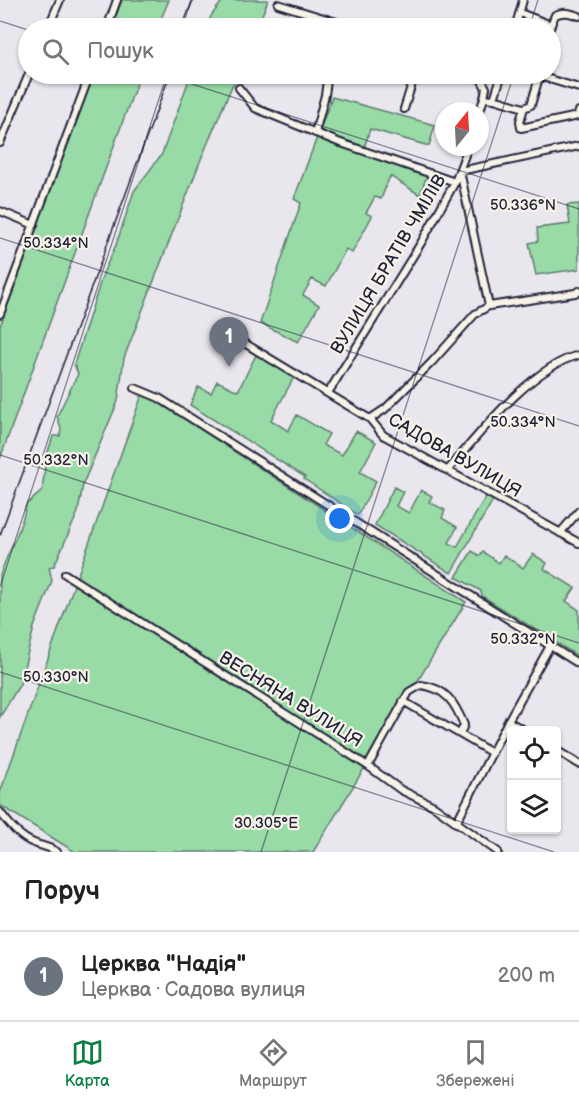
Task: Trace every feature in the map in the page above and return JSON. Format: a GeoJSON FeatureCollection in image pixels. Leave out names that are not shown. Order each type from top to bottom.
{"type":"FeatureCollection","features":[{"type":"Feature","properties":{"kind":"street"},"geometry":{"type":"LineString","coordinates":[[52,18],[60,0]]}},
{"type":"Feature","properties":{"kind":"street"},"geometry":{"type":"LineString","coordinates":[[111,18],[117,0]]}},
{"type":"Feature","properties":{"kind":"street"},"geometry":{"type":"LineString","coordinates":[[518,18],[524,0]]}},
{"type":"Feature","properties":{"kind":"street"},"geometry":{"type":"LineString","coordinates":[[278,4],[322,18]]}},
{"type":"Feature","properties":{"kind":"street"},"geometry":{"type":"LineString","coordinates":[[520,13],[531,18]]}},
{"type":"Feature","properties":{"kind":"street"},"geometry":{"type":"LineString","coordinates":[[554,18],[555,15],[561,13],[579,16]]}},
{"type":"Feature","properties":{"kind":"street"},"geometry":{"type":"LineString","coordinates":[[561,82],[579,88]]}},
{"type":"Feature","properties":{"kind":"street"},"geometry":{"type":"LineString","coordinates":[[0,142],[25,84]]}},
{"type":"Feature","properties":{"kind":"street"},"geometry":{"type":"LineString","coordinates":[[0,314],[86,84]]}},
{"type":"Feature","properties":{"kind":"street"},"geometry":{"type":"LineString","coordinates":[[315,133],[327,84]]}},
{"type":"Feature","properties":{"kind":"street"},"geometry":{"type":"LineString","coordinates":[[404,109],[412,84]]}},
{"type":"Feature","properties":{"kind":"street"},"geometry":{"type":"LineString","coordinates":[[483,102],[486,88],[484,84]]}},
{"type":"Feature","properties":{"kind":"street"},"geometry":{"type":"LineString","coordinates":[[494,99],[499,84]]}},
{"type":"Feature","properties":{"kind":"street"},"geometry":{"type":"LineString","coordinates":[[484,98],[524,108],[531,105],[537,84]]}},
{"type":"Feature","properties":{"kind":"street"},"geometry":{"type":"LineString","coordinates":[[239,88],[255,108],[315,133],[455,182]]}},
{"type":"Feature","properties":{"kind":"street"},"geometry":{"type":"LineString","coordinates":[[524,108],[520,121],[521,128],[578,116],[579,111]]}},
{"type":"Feature","properties":{"kind":"street"},"geometry":{"type":"LineString","coordinates":[[489,306],[460,171],[579,146]]}},
{"type":"Feature","properties":{"kind":"street","name":"ВУЛИЦЯ БРАТІВ ЧМІЛІВ"},"geometry":{"type":"LineString","coordinates":[[328,393],[421,243],[455,182],[465,156]]}},
{"type":"Feature","properties":{"kind":"street"},"geometry":{"type":"LineString","coordinates":[[0,211],[34,225]]}},
{"type":"Feature","properties":{"kind":"street"},"geometry":{"type":"LineString","coordinates":[[370,419],[385,409],[432,362],[475,314],[489,306],[579,291]]}},
{"type":"Feature","properties":{"kind":"street","name":"САДОВА ВУЛИЦЯ"},"geometry":{"type":"LineString","coordinates":[[226,332],[370,419],[383,435],[579,543]]}},
{"type":"Feature","properties":{"kind":"street"},"geometry":{"type":"LineString","coordinates":[[448,470],[509,402],[560,361],[579,355]]}},
{"type":"Feature","properties":{"kind":"street"},"geometry":{"type":"LineString","coordinates":[[135,388],[159,398],[579,664]]}},
{"type":"Feature","properties":{"kind":"street"},"geometry":{"type":"LineString","coordinates":[[560,533],[579,511]]}},
{"type":"Feature","properties":{"kind":"street","name":"ВЕСНЯНА ВУЛИЦЯ"},"geometry":{"type":"LineString","coordinates":[[65,574],[368,766],[400,790],[434,806],[498,852]]}},
{"type":"Feature","properties":{"kind":"street"},"geometry":{"type":"LineString","coordinates":[[456,823],[508,721],[550,646]]}},
{"type":"Feature","properties":{"kind":"street"},"geometry":{"type":"LineString","coordinates":[[368,766],[409,692],[421,684],[434,687],[456,705],[464,725],[460,734]]}},
{"type":"Feature","properties":{"kind":"street"},"geometry":{"type":"LineString","coordinates":[[404,701],[492,753]]}},
{"type":"Feature","properties":{"kind":"street"},"geometry":{"type":"LineString","coordinates":[[508,721],[517,726]]}},
{"type":"Feature","properties":{"kind":"street"},"geometry":{"type":"LineString","coordinates":[[561,753],[579,764]]}},
{"type":"Feature","properties":{"kind":"street"},"geometry":{"type":"LineString","coordinates":[[0,812],[15,831],[34,844],[46,845],[57,852]]}},
{"type":"Feature","properties":{"kind":"green space"},"geometry":{"type":"Polygon","coordinates":[[[122,0],[169,0],[161,18],[115,18],[122,0]]]}},
{"type":"Feature","properties":{"kind":"green space"},"geometry":{"type":"Polygon","coordinates":[[[223,0],[268,0],[261,18],[210,18],[223,0]]]}},
{"type":"Feature","properties":{"kind":"green space"},"geometry":{"type":"Polygon","coordinates":[[[90,84],[136,84],[0,459],[0,326],[90,84]]]}},
{"type":"Feature","properties":{"kind":"green space"},"geometry":{"type":"Polygon","coordinates":[[[187,84],[234,84],[201,159],[124,358],[118,401],[83,484],[78,512],[54,566],[49,567],[52,581],[34,627],[20,684],[0,717],[0,575],[26,505],[42,491],[46,458],[53,436],[60,436],[61,429],[57,416],[78,374],[74,364],[104,271],[116,245],[134,191],[162,154],[187,84]]]}},
{"type":"Feature","properties":{"kind":"green space"},"geometry":{"type":"Polygon","coordinates":[[[332,97],[435,125],[429,146],[370,129],[364,148],[429,169],[420,195],[390,176],[381,199],[375,197],[366,213],[372,216],[352,253],[346,249],[326,286],[312,279],[303,295],[319,305],[298,342],[260,323],[301,203],[294,199],[332,97]]]}},
{"type":"Feature","properties":{"kind":"green space"},"geometry":{"type":"Polygon","coordinates":[[[579,204],[579,269],[536,275],[529,243],[538,241],[537,228],[570,224],[567,205],[579,204]]]}},
{"type":"Feature","properties":{"kind":"green space"},"geometry":{"type":"Polygon","coordinates":[[[256,355],[294,377],[271,420],[288,431],[297,415],[329,434],[323,445],[342,455],[356,431],[376,442],[360,472],[376,481],[358,515],[304,479],[305,477],[190,405],[198,387],[211,393],[217,381],[238,391],[256,355]]]}},
{"type":"Feature","properties":{"kind":"green space"},"geometry":{"type":"Polygon","coordinates":[[[143,392],[466,602],[313,852],[75,852],[0,805],[0,793],[143,392]]]}},
{"type":"Feature","properties":{"kind":"green space"},"geometry":{"type":"Polygon","coordinates":[[[394,487],[403,492],[396,506],[409,513],[421,490],[432,496],[429,502],[445,510],[442,518],[457,527],[449,543],[457,547],[486,496],[493,500],[451,573],[375,525],[394,487]]]}},
{"type":"Feature","properties":{"kind":"green space"},"geometry":{"type":"Polygon","coordinates":[[[472,551],[480,556],[483,552],[499,563],[504,555],[523,568],[533,554],[547,563],[544,569],[575,588],[566,601],[579,610],[579,657],[482,596],[481,591],[456,577],[472,551]]]}},
{"type":"Feature","properties":{"kind":"railway"},"geometry":{"type":"LineString","coordinates":[[186,18],[193,0]]}},
{"type":"Feature","properties":{"kind":"railway"},"geometry":{"type":"LineString","coordinates":[[0,535],[166,84]]}},
{"type":"Feature","properties":{"kind":"place","name":"Церква \"Надія\""},"geometry":{"type":"Point","coordinates":[229,367]}}]}
